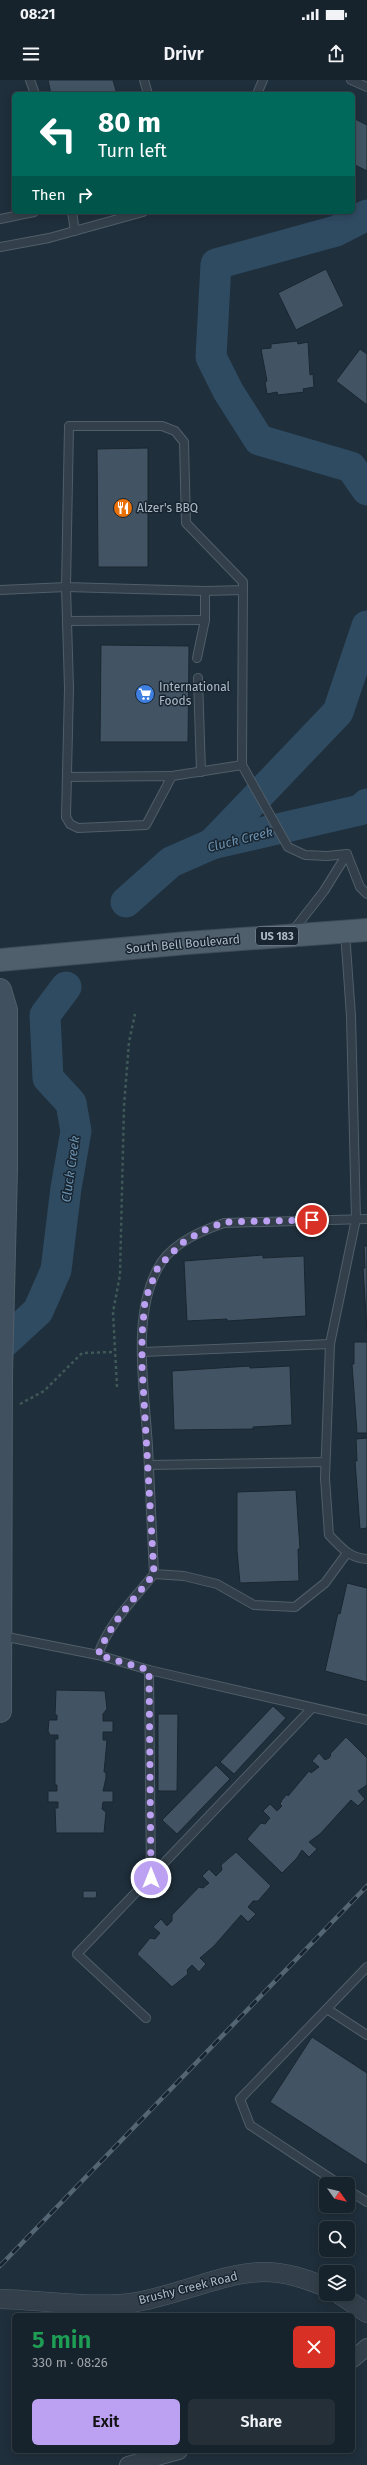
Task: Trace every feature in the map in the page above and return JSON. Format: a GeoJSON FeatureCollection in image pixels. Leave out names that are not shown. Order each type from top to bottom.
{"type":"FeatureCollection","features":[{"type":"Feature","properties":{"kind":"main road","name":"South Bell Boulevard"},"geometry":{"type":"LineString","coordinates":[[0,960],[290,935],[367,930]]}},
{"type":"Feature","properties":{"kind":"main road"},"geometry":{"type":"LineString","coordinates":[[0,990],[6,1010],[6,1170],[1,1276],[0,1711]]}},
{"type":"Feature","properties":{"kind":"street","name":"Brushy Creek Road"},"geometry":{"type":"LineString","coordinates":[[2,2299],[130,2303],[159,2297],[241,2275],[264,2272],[299,2277],[319,2284]]}},
{"type":"Feature","properties":{"kind":"street"},"geometry":{"type":"LineString","coordinates":[[349,2301],[367,2314]]}},
{"type":"Feature","properties":{"kind":"street"},"geometry":{"type":"LineString","coordinates":[[355,2357],[367,2347]]}},
{"type":"Feature","properties":{"kind":"street"},"geometry":{"type":"LineString","coordinates":[[128,2465],[172,2453]]}},
{"type":"Feature","properties":{"kind":"lane"},"geometry":{"type":"LineString","coordinates":[[30,80],[34,92]]}},
{"type":"Feature","properties":{"kind":"lane"},"geometry":{"type":"LineString","coordinates":[[144,80],[147,92]]}},
{"type":"Feature","properties":{"kind":"lane"},"geometry":{"type":"LineString","coordinates":[[258,92],[263,80]]}},
{"type":"Feature","properties":{"kind":"lane"},"geometry":{"type":"LineString","coordinates":[[351,80],[367,87]]}},
{"type":"Feature","properties":{"kind":"lane"},"geometry":{"type":"LineString","coordinates":[[0,219],[24,214]]}},
{"type":"Feature","properties":{"kind":"lane"},"geometry":{"type":"LineString","coordinates":[[72,214],[75,231]]}},
{"type":"Feature","properties":{"kind":"lane"},"geometry":{"type":"LineString","coordinates":[[0,247],[75,231],[136,214]]}},
{"type":"Feature","properties":{"kind":"lane"},"geometry":{"type":"LineString","coordinates":[[172,776],[146,825],[78,828],[70,824],[66,817],[69,688],[66,587],[69,426],[162,426],[175,431],[184,442],[186,523],[243,582],[242,765],[288,847],[305,854],[327,856],[347,854]]}},
{"type":"Feature","properties":{"kind":"lane"},"geometry":{"type":"LineString","coordinates":[[0,590],[66,587],[205,591],[243,590]]}},
{"type":"Feature","properties":{"kind":"lane"},"geometry":{"type":"LineString","coordinates":[[197,658],[205,620],[205,591]]}},
{"type":"Feature","properties":{"kind":"lane"},"geometry":{"type":"LineString","coordinates":[[67,620],[205,620]]}},
{"type":"Feature","properties":{"kind":"lane"},"geometry":{"type":"LineString","coordinates":[[198,678],[201,772]]}},
{"type":"Feature","properties":{"kind":"lane"},"geometry":{"type":"LineString","coordinates":[[67,777],[172,776],[242,765]]}},
{"type":"Feature","properties":{"kind":"lane"},"geometry":{"type":"LineString","coordinates":[[347,854],[360,887],[367,894]]}},
{"type":"Feature","properties":{"kind":"lane"},"geometry":{"type":"LineString","coordinates":[[290,935],[324,891],[347,854]]}},
{"type":"Feature","properties":{"kind":"lane"},"geometry":{"type":"LineString","coordinates":[[345,931],[351,1016],[356,1219],[330,1344],[325,1462],[329,1535],[347,1553],[358,1558],[367,1558]]}},
{"type":"Feature","properties":{"kind":"lane"},"geometry":{"type":"LineString","coordinates":[[98,1655],[102,1643],[120,1617],[154,1574],[143,1352],[143,1318],[151,1284],[158,1267],[182,1243],[202,1231],[224,1222],[367,1218]]}},
{"type":"Feature","properties":{"kind":"lane"},"geometry":{"type":"LineString","coordinates":[[143,1352],[330,1344]]}},
{"type":"Feature","properties":{"kind":"lane"},"geometry":{"type":"LineString","coordinates":[[149,1465],[325,1462]]}},
{"type":"Feature","properties":{"kind":"lane"},"geometry":{"type":"LineString","coordinates":[[154,1574],[184,1576],[217,1584],[254,1604],[295,1607],[325,1583],[347,1553]]}},
{"type":"Feature","properties":{"kind":"lane"},"geometry":{"type":"LineString","coordinates":[[1,1636],[98,1655],[149,1670],[367,1720]]}},
{"type":"Feature","properties":{"kind":"lane"},"geometry":{"type":"LineString","coordinates":[[149,1670],[151,1878]]}},
{"type":"Feature","properties":{"kind":"lane"},"geometry":{"type":"LineString","coordinates":[[146,2018],[77,1954],[312,1708]]}},
{"type":"Feature","properties":{"kind":"lane"},"geometry":{"type":"LineString","coordinates":[[328,2177],[250,2126],[240,2099],[367,1967]]}},
{"type":"Feature","properties":{"kind":"lane"},"geometry":{"type":"LineString","coordinates":[[327,2009],[367,2035]]}},
{"type":"Feature","properties":{"kind":"lane"},"geometry":{"type":"LineString","coordinates":[[355,2194],[367,2202]]}},
{"type":"Feature","properties":{"kind":"path"},"geometry":{"type":"LineString","coordinates":[[117,1387],[113,1312],[120,1275],[124,1106],[129,1042],[135,1014]]}},
{"type":"Feature","properties":{"kind":"path"},"geometry":{"type":"LineString","coordinates":[[19,1404],[44,1391],[82,1353],[115,1352]]}},
{"type":"Feature","properties":{"kind":"building"},"geometry":{"type":"Polygon","coordinates":[[[48,80],[113,80],[116,92],[51,92],[48,80]]]}},
{"type":"Feature","properties":{"kind":"building"},"geometry":{"type":"Polygon","coordinates":[[[355,119],[367,125],[367,171],[355,165],[355,119]]]}},
{"type":"Feature","properties":{"kind":"building"},"geometry":{"type":"Polygon","coordinates":[[[326,269],[344,306],[296,330],[278,293],[326,269]]]}},
{"type":"Feature","properties":{"kind":"building"},"geometry":{"type":"Polygon","coordinates":[[[297,341],[298,344],[308,342],[310,375],[313,374],[314,387],[303,389],[304,392],[278,395],[277,392],[267,394],[265,382],[267,381],[261,349],[271,348],[271,344],[297,341]]]}},
{"type":"Feature","properties":{"kind":"building"},"geometry":{"type":"Polygon","coordinates":[[[360,349],[367,354],[367,405],[336,381],[360,349]]]}},
{"type":"Feature","properties":{"kind":"building","name":"Alzer's BBQ"},"geometry":{"type":"Polygon","coordinates":[[[148,448],[148,567],[98,567],[97,449],[148,448]]]}},
{"type":"Feature","properties":{"kind":"building","name":"International Foods"},"geometry":{"type":"Polygon","coordinates":[[[101,645],[189,646],[188,742],[100,742],[101,645]]]}},
{"type":"Feature","properties":{"kind":"building"},"geometry":{"type":"Polygon","coordinates":[[[364,1246],[367,1246],[367,1331],[363,1268],[365,1268],[364,1246]]]}},
{"type":"Feature","properties":{"kind":"building"},"geometry":{"type":"Polygon","coordinates":[[[263,1255],[263,1258],[304,1256],[306,1316],[227,1321],[227,1319],[187,1321],[184,1261],[263,1255]]]}},
{"type":"Feature","properties":{"kind":"building"},"geometry":{"type":"Polygon","coordinates":[[[354,1342],[367,1342],[367,1433],[357,1433],[352,1364],[354,1364],[354,1342]]]}},
{"type":"Feature","properties":{"kind":"building"},"geometry":{"type":"Polygon","coordinates":[[[250,1366],[250,1368],[290,1366],[292,1425],[253,1427],[253,1429],[174,1430],[172,1371],[250,1366]]]}},
{"type":"Feature","properties":{"kind":"building"},"geometry":{"type":"Polygon","coordinates":[[[367,1438],[367,1528],[360,1529],[355,1461],[357,1461],[356,1439],[367,1438]]]}},
{"type":"Feature","properties":{"kind":"building"},"geometry":{"type":"Polygon","coordinates":[[[296,1490],[300,1549],[298,1549],[299,1581],[240,1583],[237,1551],[237,1492],[296,1490]]]}},
{"type":"Feature","properties":{"kind":"building"},"geometry":{"type":"Polygon","coordinates":[[[347,1583],[367,1588],[367,1682],[325,1671],[338,1613],[340,1614],[347,1583]]]}},
{"type":"Feature","properties":{"kind":"building"},"geometry":{"type":"Polygon","coordinates":[[[56,1690],[105,1691],[107,1709],[103,1714],[103,1721],[113,1721],[113,1732],[103,1732],[103,1740],[107,1740],[104,1772],[106,1772],[106,1778],[103,1791],[113,1791],[113,1802],[103,1802],[102,1809],[106,1812],[104,1833],[56,1833],[55,1808],[58,1808],[58,1802],[48,1802],[48,1791],[57,1791],[57,1785],[55,1785],[55,1739],[58,1739],[58,1735],[50,1735],[48,1731],[49,1720],[57,1720],[57,1715],[55,1715],[56,1690]]]}},
{"type":"Feature","properties":{"kind":"building"},"geometry":{"type":"Polygon","coordinates":[[[273,1706],[286,1718],[234,1774],[220,1762],[273,1706]]]}},
{"type":"Feature","properties":{"kind":"building"},"geometry":{"type":"Polygon","coordinates":[[[158,1714],[178,1714],[177,1791],[158,1791],[158,1714]]]}},
{"type":"Feature","properties":{"kind":"building"},"geometry":{"type":"Polygon","coordinates":[[[346,1737],[367,1758],[367,1785],[358,1791],[365,1799],[358,1806],[351,1800],[320,1834],[309,1842],[317,1849],[309,1857],[302,1850],[297,1858],[282,1873],[247,1839],[261,1823],[265,1824],[270,1818],[263,1811],[270,1804],[277,1811],[282,1806],[280,1804],[287,1794],[288,1796],[309,1771],[311,1773],[319,1767],[312,1761],[319,1753],[325,1760],[329,1758],[331,1755],[330,1754],[346,1737]]]}},
{"type":"Feature","properties":{"kind":"building"},"geometry":{"type":"Polygon","coordinates":[[[216,1765],[230,1779],[177,1834],[162,1820],[216,1765]]]}},
{"type":"Feature","properties":{"kind":"building"},"geometry":{"type":"Polygon","coordinates":[[[236,1852],[271,1886],[258,1901],[253,1901],[248,1907],[256,1914],[248,1922],[241,1915],[214,1946],[200,1958],[206,1964],[199,1972],[192,1965],[187,1970],[188,1974],[172,1987],[137,1954],[150,1938],[155,1939],[160,1933],[153,1927],[161,1919],[167,1926],[172,1921],[172,1915],[199,1887],[203,1888],[209,1883],[202,1876],[209,1869],[216,1876],[222,1870],[221,1865],[236,1852]]]}},
{"type":"Feature","properties":{"kind":"building"},"geometry":{"type":"Polygon","coordinates":[[[83,1891],[97,1891],[96,1898],[83,1898],[83,1891]]]}},
{"type":"Feature","properties":{"kind":"building"},"geometry":{"type":"Polygon","coordinates":[[[312,2037],[367,2073],[367,2165],[270,2102],[312,2037]]]}},
{"type":"Feature","properties":{"kind":"waterway"},"geometry":{"type":"LineString","coordinates":[[367,215],[336,231],[216,264],[211,357],[228,391],[259,440],[351,467],[367,490]]}},
{"type":"Feature","properties":{"kind":"waterway"},"geometry":{"type":"LineString","coordinates":[[212,844],[338,712],[367,626]]}},
{"type":"Feature","properties":{"kind":"waterway","name":"Cluck Creek"},"geometry":{"type":"LineString","coordinates":[[126,902],[171,862],[212,844],[360,810],[367,804]]}},
{"type":"Feature","properties":{"kind":"waterway","name":"Cluck Creek"},"geometry":{"type":"LineString","coordinates":[[0,1346],[38,1311],[56,1270],[66,1188],[76,1131],[71,1103],[48,1078],[45,1015],[66,987]]}},
{"type":"Feature","properties":{"kind":"railway"},"geometry":{"type":"LineString","coordinates":[[0,2266],[367,1886]]}},
{"type":"Feature","properties":{"kind":"place","name":"Alzer's BBQ"},"geometry":{"type":"Point","coordinates":[123,508]}},
{"type":"Feature","properties":{"kind":"place","name":"International Foods"},"geometry":{"type":"Point","coordinates":[145,694]}},
{"type":"Feature","properties":{"kind":"route"},"geometry":{"type":"LineString","coordinates":[[151,1878],[149,1670],[98,1655],[102,1643],[120,1617],[154,1574],[148,1446],[142,1366],[142,1335],[145,1300],[158,1267],[169,1254],[182,1243],[202,1231],[224,1222],[312,1220]]}}]}
